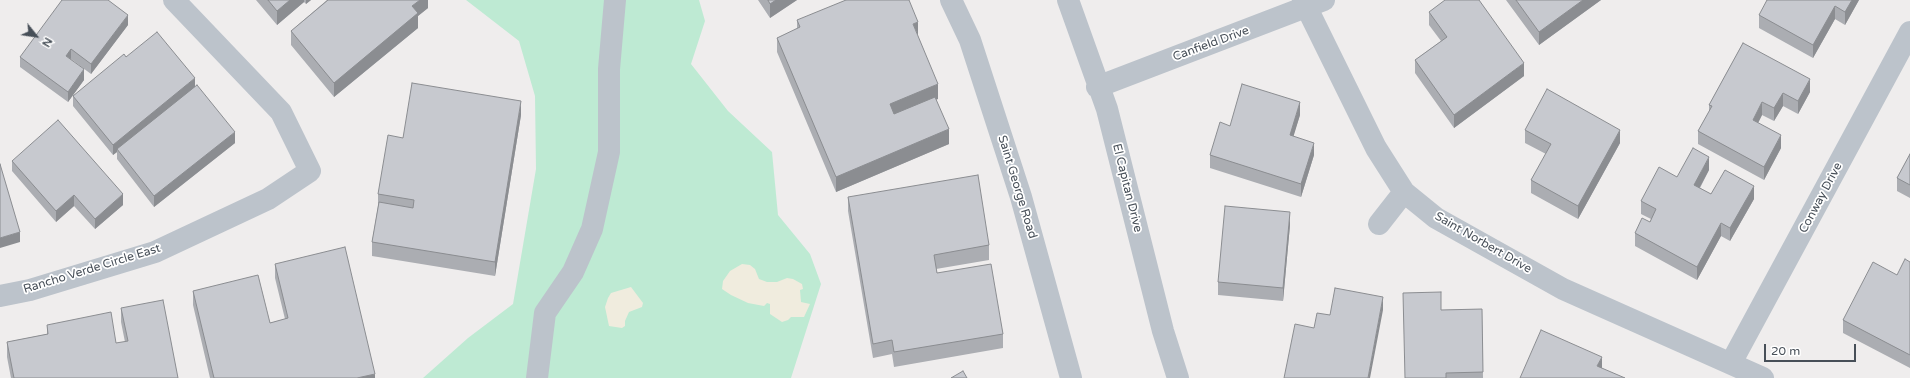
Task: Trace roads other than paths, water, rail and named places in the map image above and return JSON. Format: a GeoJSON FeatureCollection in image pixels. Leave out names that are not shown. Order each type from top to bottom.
{"type":"FeatureCollection","features":[{"type":"Feature","properties":{"kind":"street","name":"Rancho Verde Circle East"},"geometry":{"type":"LineString","coordinates":[[0,296],[30,290],[155,252],[268,199],[310,171],[281,112],[174,0]]}},
{"type":"Feature","properties":{"kind":"street"},"geometry":{"type":"LineString","coordinates":[[537,378],[545,313],[573,272],[592,229],[609,152],[609,69],[615,0]]}},
{"type":"Feature","properties":{"kind":"street","name":"Saint George Road"},"geometry":{"type":"LineString","coordinates":[[951,0],[970,40],[1021,197],[1071,378]]}},
{"type":"Feature","properties":{"kind":"street","name":"El Capitan Drive"},"geometry":{"type":"LineString","coordinates":[[1068,0],[1084,41],[1107,109],[1163,331],[1178,378]]}},
{"type":"Feature","properties":{"kind":"street","name":"Canfield Drive"},"geometry":{"type":"LineString","coordinates":[[1098,86],[1311,3]]}},
{"type":"Feature","properties":{"kind":"street","name":"Saint Norbert Drive"},"geometry":{"type":"LineString","coordinates":[[1311,3],[1376,148],[1404,192],[1436,218],[1563,289],[1763,378]]}},
{"type":"Feature","properties":{"kind":"street","name":"Conway Drive"},"geometry":{"type":"LineString","coordinates":[[1731,363],[1910,32]]}},
{"type":"Feature","properties":{"kind":"street"},"geometry":{"type":"LineString","coordinates":[[1379,224],[1404,192]]}}]}
